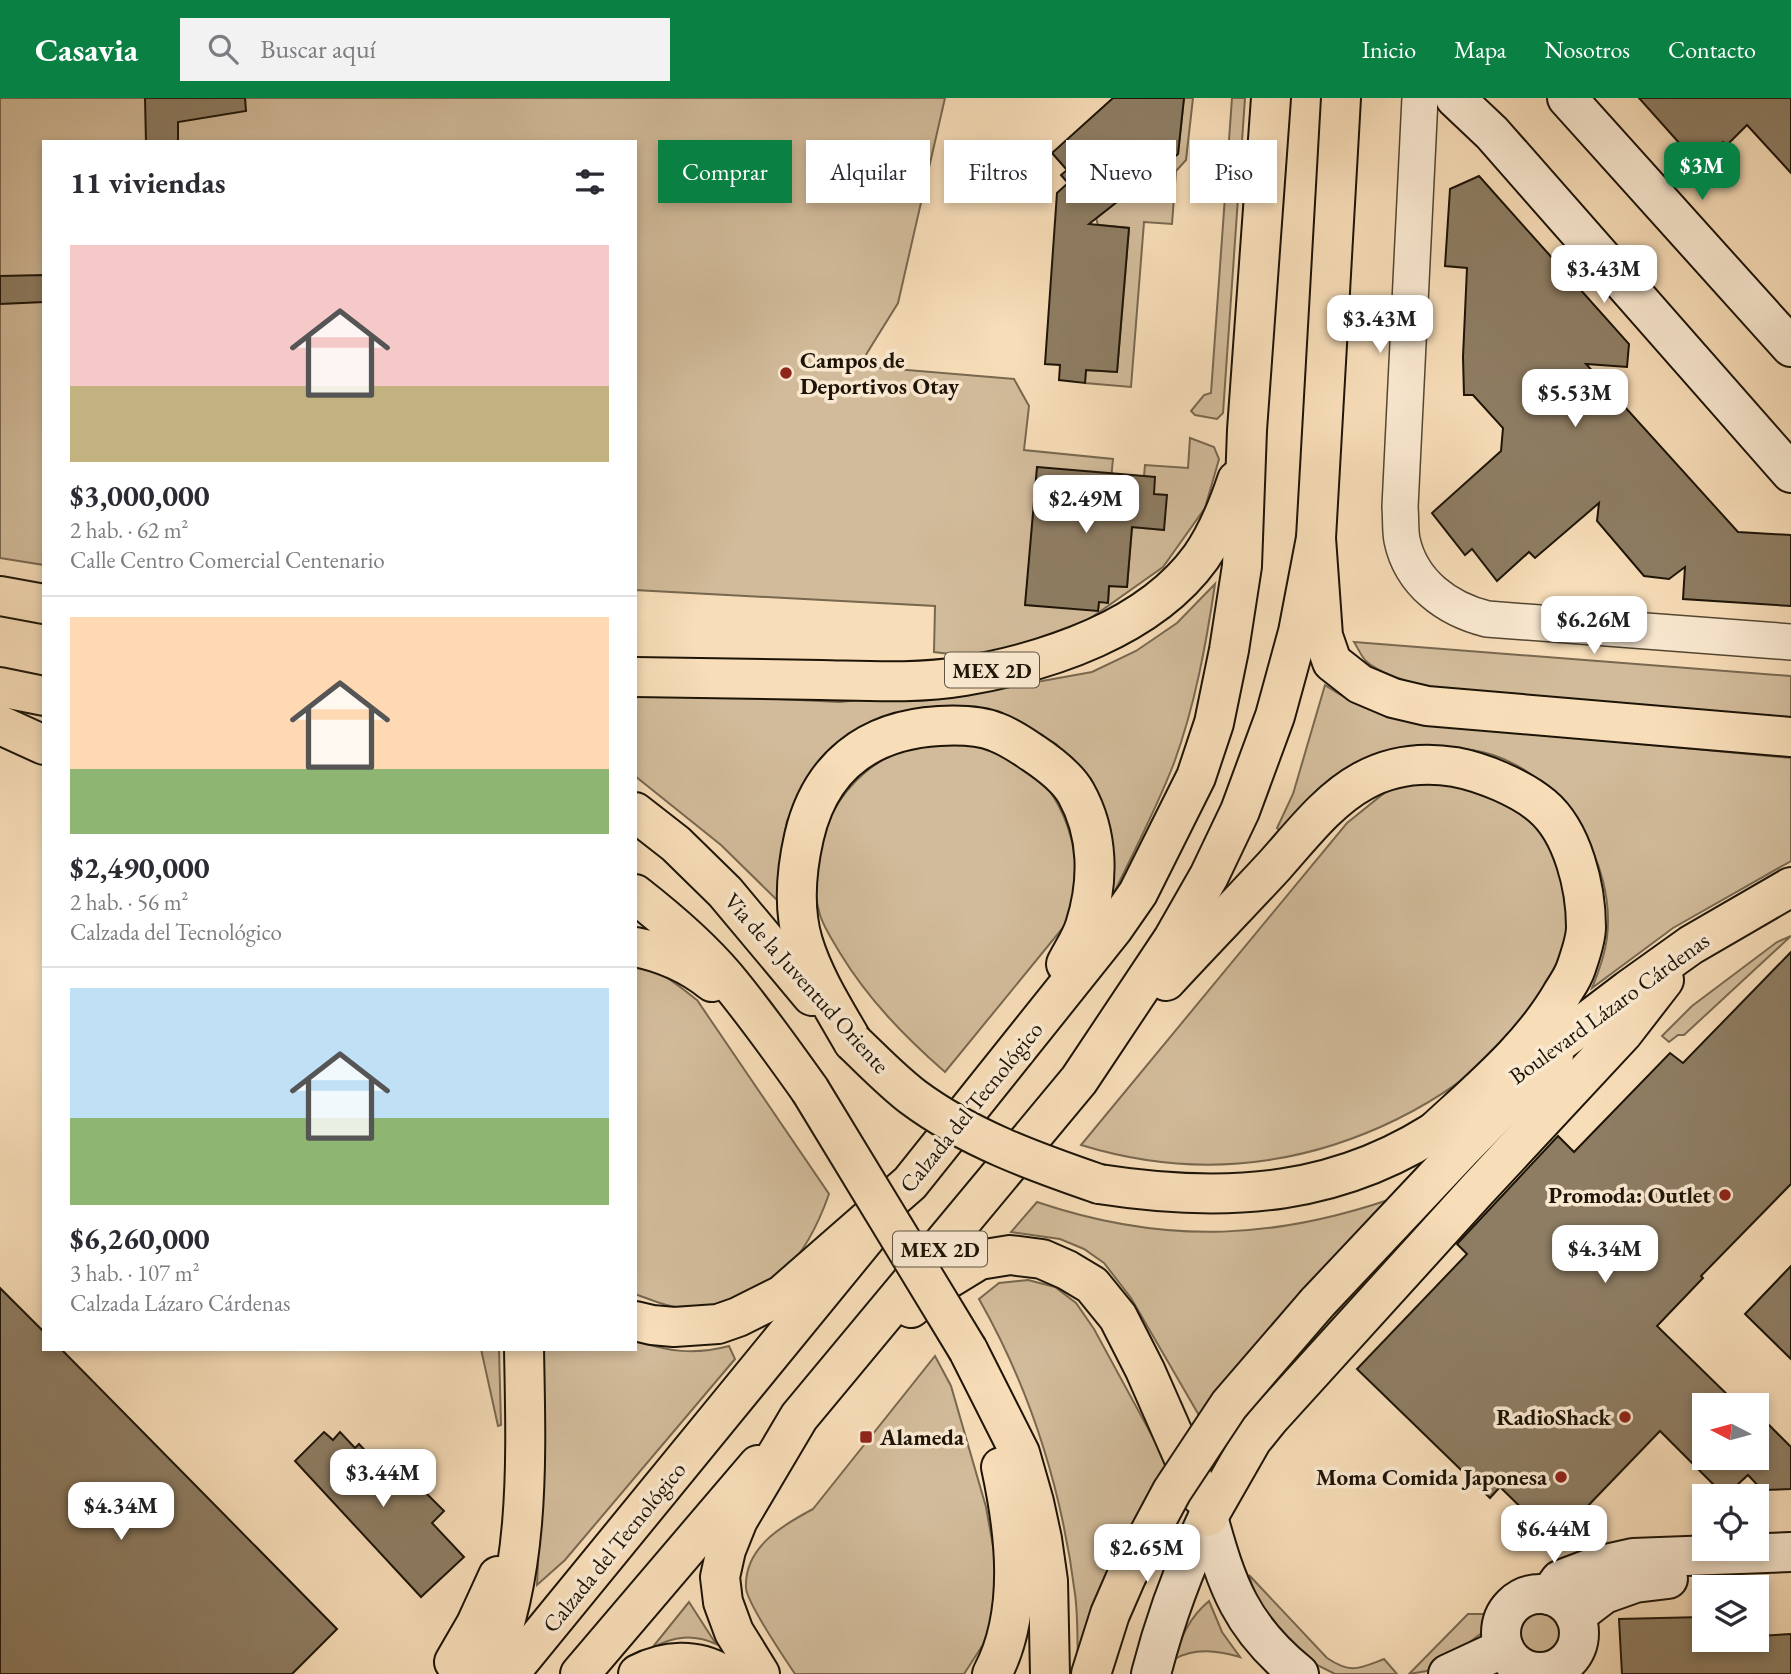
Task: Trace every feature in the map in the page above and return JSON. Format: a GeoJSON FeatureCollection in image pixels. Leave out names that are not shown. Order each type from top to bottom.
{"type":"FeatureCollection","features":[{"type":"Feature","properties":{"kind":"main road","name":"MEX 2D"},"geometry":{"type":"LineString","coordinates":[[637,677],[890,682],[964,676],[1080,646],[1125,623],[1167,594],[1200,557],[1226,510],[1248,452],[1247,430],[1271,98]]}},
{"type":"Feature","properties":{"kind":"main road","name":"MEX 2D"},"geometry":{"type":"LineString","coordinates":[[760,1674],[734,1632],[723,1602],[720,1577],[726,1550],[738,1520],[799,1417],[1079,1080],[1173,939],[1209,876],[1240,811],[1275,716],[1298,632],[1315,538],[1341,98]]}},
{"type":"Feature","properties":{"kind":"main road","name":"Calzada del Tecnológico"},"geometry":{"type":"LineString","coordinates":[[509,1674],[911,1183],[1138,893],[1196,777],[1214,723],[1242,566],[1248,452]]}},
{"type":"Feature","properties":{"kind":"main road"},"geometry":{"type":"LineString","coordinates":[[1315,538],[1323,636],[1332,662],[1360,684],[1393,698],[1427,706],[1791,737]]}},
{"type":"Feature","properties":{"kind":"main road"},"geometry":{"type":"LineString","coordinates":[[0,596],[42,604]]}},
{"type":"Feature","properties":{"kind":"main road"},"geometry":{"type":"LineString","coordinates":[[0,687],[42,696]]}},
{"type":"Feature","properties":{"kind":"main road"},"geometry":{"type":"LineString","coordinates":[[0,725],[42,744]]}},
{"type":"Feature","properties":{"kind":"main road"},"geometry":{"type":"LineString","coordinates":[[853,1042],[815,975],[796,908],[798,870],[806,828],[816,799],[839,767],[872,741],[893,732],[916,727],[950,725],[994,731],[1036,755],[1075,791],[1088,822],[1096,858],[1093,895],[1084,929],[1064,967],[985,1089]]}},
{"type":"Feature","properties":{"kind":"main road"},"geometry":{"type":"LineString","coordinates":[[1079,1080],[1182,964],[1311,825],[1341,797],[1363,781],[1404,766],[1436,764],[1474,770],[1508,785],[1542,806],[1563,833],[1576,861],[1586,930],[1575,972],[1549,1018],[1431,1135]]}},
{"type":"Feature","properties":{"kind":"main road","name":"Via de la Juventud Oriente"},"geometry":{"type":"LineString","coordinates":[[637,814],[676,844],[725,892],[853,1042],[912,1096],[947,1119],[1031,1161],[1099,1184],[1149,1192],[1206,1195],[1267,1191],[1331,1180],[1386,1159],[1431,1135]]}},
{"type":"Feature","properties":{"kind":"main road","name":"Boulevard Lázaro Cárdenas"},"geometry":{"type":"LineString","coordinates":[[1431,1135],[1691,945],[1791,887]]}},
{"type":"Feature","properties":{"kind":"main road","name":"MEX 2D"},"geometry":{"type":"LineString","coordinates":[[637,896],[686,937],[725,976],[770,1032],[810,1090],[968,1350],[1009,1505],[1013,1557],[1012,1613],[1002,1655],[992,1674]]}},
{"type":"Feature","properties":{"kind":"main road"},"geometry":{"type":"LineString","coordinates":[[1208,1517],[1252,1440],[1269,1419],[1623,1033],[1691,945]]}},
{"type":"Feature","properties":{"kind":"main road"},"geometry":{"type":"LineString","coordinates":[[637,948],[693,968],[726,993],[810,1090]]}},
{"type":"Feature","properties":{"kind":"main road"},"geometry":{"type":"LineString","coordinates":[[1091,1674],[1110,1614],[1127,1575],[1172,1491],[1229,1405],[1317,1303],[1587,1021]]}},
{"type":"Feature","properties":{"kind":"main road"},"geometry":{"type":"LineString","coordinates":[[637,1321],[674,1326],[718,1324],[782,1295],[911,1183]]}},
{"type":"Feature","properties":{"kind":"main road"},"geometry":{"type":"LineString","coordinates":[[845,1363],[943,1282],[979,1260],[1010,1255],[1042,1259],[1055,1264],[1092,1285],[1118,1317],[1145,1370],[1208,1517]]}},
{"type":"Feature","properties":{"kind":"main road"},"geometry":{"type":"LineString","coordinates":[[968,1350],[1020,1453],[1034,1502],[1048,1581],[1050,1674]]}},
{"type":"Feature","properties":{"kind":"main road"},"geometry":{"type":"LineString","coordinates":[[503,1630],[523,1523],[526,1441],[524,1351]]}},
{"type":"Feature","properties":{"kind":"main road"},"geometry":{"type":"LineString","coordinates":[[580,1674],[799,1417]]}},
{"type":"Feature","properties":{"kind":"main road"},"geometry":{"type":"LineString","coordinates":[[462,1670],[511,1540],[526,1441]]}},
{"type":"Feature","properties":{"kind":"main road"},"geometry":{"type":"LineString","coordinates":[[462,1670],[503,1630],[550,1602],[624,1536]]}},
{"type":"Feature","properties":{"kind":"main road"},"geometry":{"type":"LineString","coordinates":[[1113,1674],[1117,1616],[1127,1575]]}},
{"type":"Feature","properties":{"kind":"main road"},"geometry":{"type":"LineString","coordinates":[[638,1674],[664,1664],[683,1662],[701,1664],[722,1674]]}},
{"type":"Feature","properties":{"kind":"street"},"geometry":{"type":"LineString","coordinates":[[1420,98],[1400,507],[1402,540],[1411,565],[1428,588],[1447,604],[1466,614],[1487,620],[1791,642]]}},
{"type":"Feature","properties":{"kind":"street"},"geometry":{"type":"LineString","coordinates":[[1455,98],[1492,133],[1791,473]]}},
{"type":"Feature","properties":{"kind":"street"},"geometry":{"type":"LineString","coordinates":[[1567,98],[1791,347]]}},
{"type":"Feature","properties":{"kind":"street"},"geometry":{"type":"LineString","coordinates":[[1151,1674],[1162,1628],[1183,1570],[1208,1517]]}},
{"type":"Feature","properties":{"kind":"street"},"geometry":{"type":"LineString","coordinates":[[1208,1517],[1217,1581],[1230,1624],[1248,1651],[1269,1674]]}},
{"type":"Feature","properties":{"kind":"street"},"geometry":{"type":"LineString","coordinates":[[1208,1517],[1225,1576],[1244,1615],[1270,1647],[1299,1674]]}},
{"type":"Feature","properties":{"kind":"street"},"geometry":{"type":"LineString","coordinates":[[1567,1644],[1560,1580],[1597,1566],[1633,1558],[1791,1552]]}},
{"type":"Feature","properties":{"kind":"street"},"geometry":{"type":"LineString","coordinates":[[1567,1644],[1529,1595],[1511,1606],[1501,1627],[1504,1648],[1510,1659],[1520,1667],[1544,1672],[1567,1644],[1604,1594],[1636,1583],[1659,1580],[1791,1573]]}},
{"type":"Feature","properties":{"kind":"street"},"geometry":{"type":"LineString","coordinates":[[1448,1674],[1504,1648]]}},
{"type":"Feature","properties":{"kind":"shaded area","name":"Campos de Deportivos Otay"},"geometry":{"type":"Polygon","coordinates":[[[0,98],[945,98],[930,163],[930,140],[806,140],[806,203],[921,203],[898,303],[859,366],[1014,379],[1029,406],[1024,450],[1113,459],[1098,611],[1099,602],[1108,602],[1109,586],[1127,587],[1132,527],[1164,530],[1154,494],[1144,476],[1145,465],[1188,468],[1190,438],[1214,447],[1219,459],[1205,508],[1163,567],[1088,620],[1002,651],[967,656],[934,652],[935,606],[637,590],[637,140],[42,140],[42,565],[0,558],[0,98]]]}},
{"type":"Feature","properties":{"kind":"shaded area"},"geometry":{"type":"Polygon","coordinates":[[[1184,98],[1193,98],[1186,160],[1176,171],[1184,98]]]}},
{"type":"Feature","properties":{"kind":"shaded area"},"geometry":{"type":"Polygon","coordinates":[[[1232,98],[1245,98],[1242,140],[1229,140],[1232,98]]]}},
{"type":"Feature","properties":{"kind":"shaded area"},"geometry":{"type":"Polygon","coordinates":[[[1115,203],[1174,203],[1172,224],[1144,222],[1131,387],[1085,383],[1086,370],[1117,372],[1129,228],[1098,225],[1096,218],[1115,203]]]}},
{"type":"Feature","properties":{"kind":"shaded area"},"geometry":{"type":"Polygon","coordinates":[[[1225,203],[1238,203],[1223,413],[1217,419],[1195,415],[1191,411],[1204,395],[1211,393],[1225,203]]]}},
{"type":"Feature","properties":{"kind":"shaded area"},"geometry":{"type":"Polygon","coordinates":[[[1215,584],[1199,675],[1174,763],[1110,901],[1079,767],[1056,744],[1024,726],[988,719],[805,782],[787,821],[780,859],[779,902],[721,845],[637,778],[637,692],[840,702],[1042,681],[1092,672],[1136,651],[1177,623],[1215,584]]]}},
{"type":"Feature","properties":{"kind":"shaded area"},"geometry":{"type":"Polygon","coordinates":[[[1354,642],[1791,676],[1791,717],[1461,695],[1425,687],[1373,667],[1354,642]]]}},
{"type":"Feature","properties":{"kind":"shaded area"},"geometry":{"type":"Polygon","coordinates":[[[1325,685],[1369,709],[1416,723],[1791,758],[1791,861],[1673,928],[1592,988],[1607,937],[1608,909],[1603,881],[1580,827],[1542,783],[1518,766],[1493,755],[1459,749],[1403,754],[1369,761],[1337,775],[1314,795],[1281,832],[1277,828],[1293,794],[1325,685]]]}},
{"type":"Feature","properties":{"kind":"shaded area"},"geometry":{"type":"Polygon","coordinates":[[[971,743],[1014,758],[1039,778],[1051,793],[1060,809],[1072,843],[1076,880],[1073,905],[1066,924],[945,1072],[888,1016],[862,986],[840,953],[820,915],[815,889],[816,862],[822,837],[833,812],[848,790],[866,772],[888,757],[920,745],[971,743]]]}},
{"type":"Feature","properties":{"kind":"shaded area"},"geometry":{"type":"Polygon","coordinates":[[[1419,780],[1464,787],[1486,794],[1523,815],[1538,830],[1550,848],[1569,901],[1571,924],[1561,962],[1548,986],[1506,1041],[1482,1064],[1427,1103],[1366,1133],[1301,1154],[1245,1163],[1197,1165],[1127,1157],[1081,1145],[1347,823],[1388,790],[1419,780]]]}},
{"type":"Feature","properties":{"kind":"shaded area"},"geometry":{"type":"Polygon","coordinates":[[[1791,936],[1684,1035],[1678,1035],[1669,1042],[1662,1036],[1692,1006],[1777,942],[1791,936]]]}},
{"type":"Feature","properties":{"kind":"shaded area"},"geometry":{"type":"Polygon","coordinates":[[[637,964],[660,974],[697,1000],[829,1194],[805,1246],[777,1278],[762,1287],[714,1305],[681,1308],[637,1295],[637,964]]]}},
{"type":"Feature","properties":{"kind":"shaded area"},"geometry":{"type":"Polygon","coordinates":[[[1408,1193],[1200,1417],[1131,1298],[1104,1263],[1084,1249],[1060,1239],[1011,1232],[1037,1202],[1132,1226],[1223,1232],[1314,1220],[1361,1209],[1408,1193]]]}},
{"type":"Feature","properties":{"kind":"shaded area"},"geometry":{"type":"Polygon","coordinates":[[[1028,1280],[1055,1287],[1076,1303],[1094,1329],[1169,1467],[1078,1659],[1075,1594],[1062,1517],[1052,1479],[1014,1369],[979,1299],[999,1283],[1028,1280]]]}},
{"type":"Feature","properties":{"kind":"shaded area"},"geometry":{"type":"Polygon","coordinates":[[[637,1341],[682,1351],[705,1351],[729,1346],[735,1359],[565,1560],[537,1585],[543,1457],[539,1351],[637,1351],[637,1341]]]}},
{"type":"Feature","properties":{"kind":"shaded area"},"geometry":{"type":"Polygon","coordinates":[[[481,1351],[499,1351],[501,1425],[498,1426],[481,1351]]]}},
{"type":"Feature","properties":{"kind":"shaded area"},"geometry":{"type":"Polygon","coordinates":[[[935,1356],[951,1386],[986,1507],[996,1563],[995,1616],[986,1640],[964,1674],[795,1674],[748,1595],[747,1574],[751,1561],[777,1531],[813,1509],[935,1356]]]}},
{"type":"Feature","properties":{"kind":"shaded area"},"geometry":{"type":"Polygon","coordinates":[[[1249,1575],[1327,1658],[1349,1668],[1384,1659],[1397,1674],[1335,1674],[1313,1663],[1274,1630],[1254,1594],[1249,1575]]]}},
{"type":"Feature","properties":{"kind":"shaded area"},"geometry":{"type":"Polygon","coordinates":[[[1209,1601],[1222,1632],[1240,1657],[1207,1651],[1190,1653],[1175,1659],[1187,1627],[1209,1601]]]}},
{"type":"Feature","properties":{"kind":"shaded area"},"geometry":{"type":"Polygon","coordinates":[[[689,1602],[716,1644],[684,1638],[652,1648],[689,1602]]]}},
{"type":"Feature","properties":{"kind":"shaded area"},"geometry":{"type":"Polygon","coordinates":[[[1538,1609],[1553,1616],[1560,1631],[1553,1646],[1538,1653],[1523,1646],[1516,1631],[1523,1616],[1538,1609]]]}},
{"type":"Feature","properties":{"kind":"shaded area"},"geometry":{"type":"Polygon","coordinates":[[[1468,1614],[1489,1614],[1483,1632],[1427,1671],[1409,1674],[1468,1614]]]}},
{"type":"Feature","properties":{"kind":"building"},"geometry":{"type":"Polygon","coordinates":[[[145,98],[245,98],[246,111],[178,122],[178,140],[146,140],[145,98]]]}},
{"type":"Feature","properties":{"kind":"building"},"geometry":{"type":"Polygon","coordinates":[[[1113,98],[1184,98],[1176,156],[1176,140],[1066,140],[1113,98]]]}},
{"type":"Feature","properties":{"kind":"building"},"geometry":{"type":"Polygon","coordinates":[[[1639,98],[1791,98],[1791,173],[1747,125],[1727,145],[1723,142],[1698,164],[1639,98]]]}},
{"type":"Feature","properties":{"kind":"building"},"geometry":{"type":"Polygon","coordinates":[[[1066,140],[1066,169],[1052,153],[1066,140]]]}},
{"type":"Feature","properties":{"kind":"building"},"geometry":{"type":"Polygon","coordinates":[[[1479,176],[1629,344],[1627,367],[1586,364],[1738,532],[1791,535],[1791,606],[1683,599],[1685,567],[1669,579],[1644,576],[1597,521],[1599,503],[1535,558],[1529,552],[1497,581],[1472,549],[1465,555],[1432,513],[1501,451],[1503,428],[1473,395],[1464,395],[1467,268],[1445,266],[1450,189],[1479,176]]]}},
{"type":"Feature","properties":{"kind":"building"},"geometry":{"type":"Polygon","coordinates":[[[1066,185],[1066,203],[1116,203],[1089,224],[1129,228],[1117,372],[1086,370],[1085,383],[1059,380],[1060,365],[1045,364],[1057,193],[1066,185]]]}},
{"type":"Feature","properties":{"kind":"building"},"geometry":{"type":"Polygon","coordinates":[[[42,275],[42,302],[0,304],[0,276],[42,275]]]}},
{"type":"Feature","properties":{"kind":"building"},"geometry":{"type":"Polygon","coordinates":[[[1037,467],[1155,477],[1154,494],[1167,495],[1164,530],[1132,527],[1127,587],[1109,586],[1108,603],[1099,602],[1098,611],[1025,605],[1037,467]]]}},
{"type":"Feature","properties":{"kind":"building"},"geometry":{"type":"Polygon","coordinates":[[[1791,952],[1791,1184],[1701,1276],[1703,1278],[1657,1326],[1726,1393],[1692,1393],[1692,1463],[1660,1431],[1582,1512],[1588,1517],[1555,1551],[1534,1530],[1537,1523],[1500,1487],[1490,1498],[1357,1369],[1467,1254],[1457,1244],[1558,1136],[1574,1152],[1670,1053],[1683,1063],[1791,952]]]}},
{"type":"Feature","properties":{"kind":"building"},"geometry":{"type":"Polygon","coordinates":[[[1791,1266],[1791,1359],[1745,1314],[1791,1266]]]}},
{"type":"Feature","properties":{"kind":"building"},"geometry":{"type":"Polygon","coordinates":[[[0,1288],[42,1330],[42,1351],[63,1351],[337,1629],[292,1674],[0,1674],[0,1288]]]}},
{"type":"Feature","properties":{"kind":"building"},"geometry":{"type":"Polygon","coordinates":[[[1769,1425],[1791,1447],[1791,1489],[1769,1490],[1769,1484],[1756,1484],[1748,1475],[1738,1484],[1713,1484],[1699,1470],[1769,1470],[1769,1425]]]}},
{"type":"Feature","properties":{"kind":"building"},"geometry":{"type":"Polygon","coordinates":[[[324,1432],[333,1440],[340,1432],[355,1448],[359,1444],[388,1475],[398,1465],[444,1511],[432,1523],[464,1557],[421,1597],[295,1461],[324,1432]]]}},
{"type":"Feature","properties":{"kind":"building"},"geometry":{"type":"Polygon","coordinates":[[[1692,1617],[1692,1652],[1769,1652],[1769,1635],[1791,1634],[1791,1674],[1622,1674],[1619,1619],[1692,1617]]]}},
{"type":"Feature","properties":{"kind":"place","name":"Campos de Deportivos Otay"},"geometry":{"type":"Point","coordinates":[786,373]}},
{"type":"Feature","properties":{"kind":"place","name":"Promoda: Outlet"},"geometry":{"type":"Point","coordinates":[1725,1195]}},
{"type":"Feature","properties":{"kind":"place","name":"RadioShack"},"geometry":{"type":"Point","coordinates":[1625,1417]}},
{"type":"Feature","properties":{"kind":"place","name":"Alameda"},"geometry":{"type":"Point","coordinates":[866,1437]}},
{"type":"Feature","properties":{"kind":"place","name":"Moma Comida Japonesa"},"geometry":{"type":"Point","coordinates":[1561,1477]}}]}
